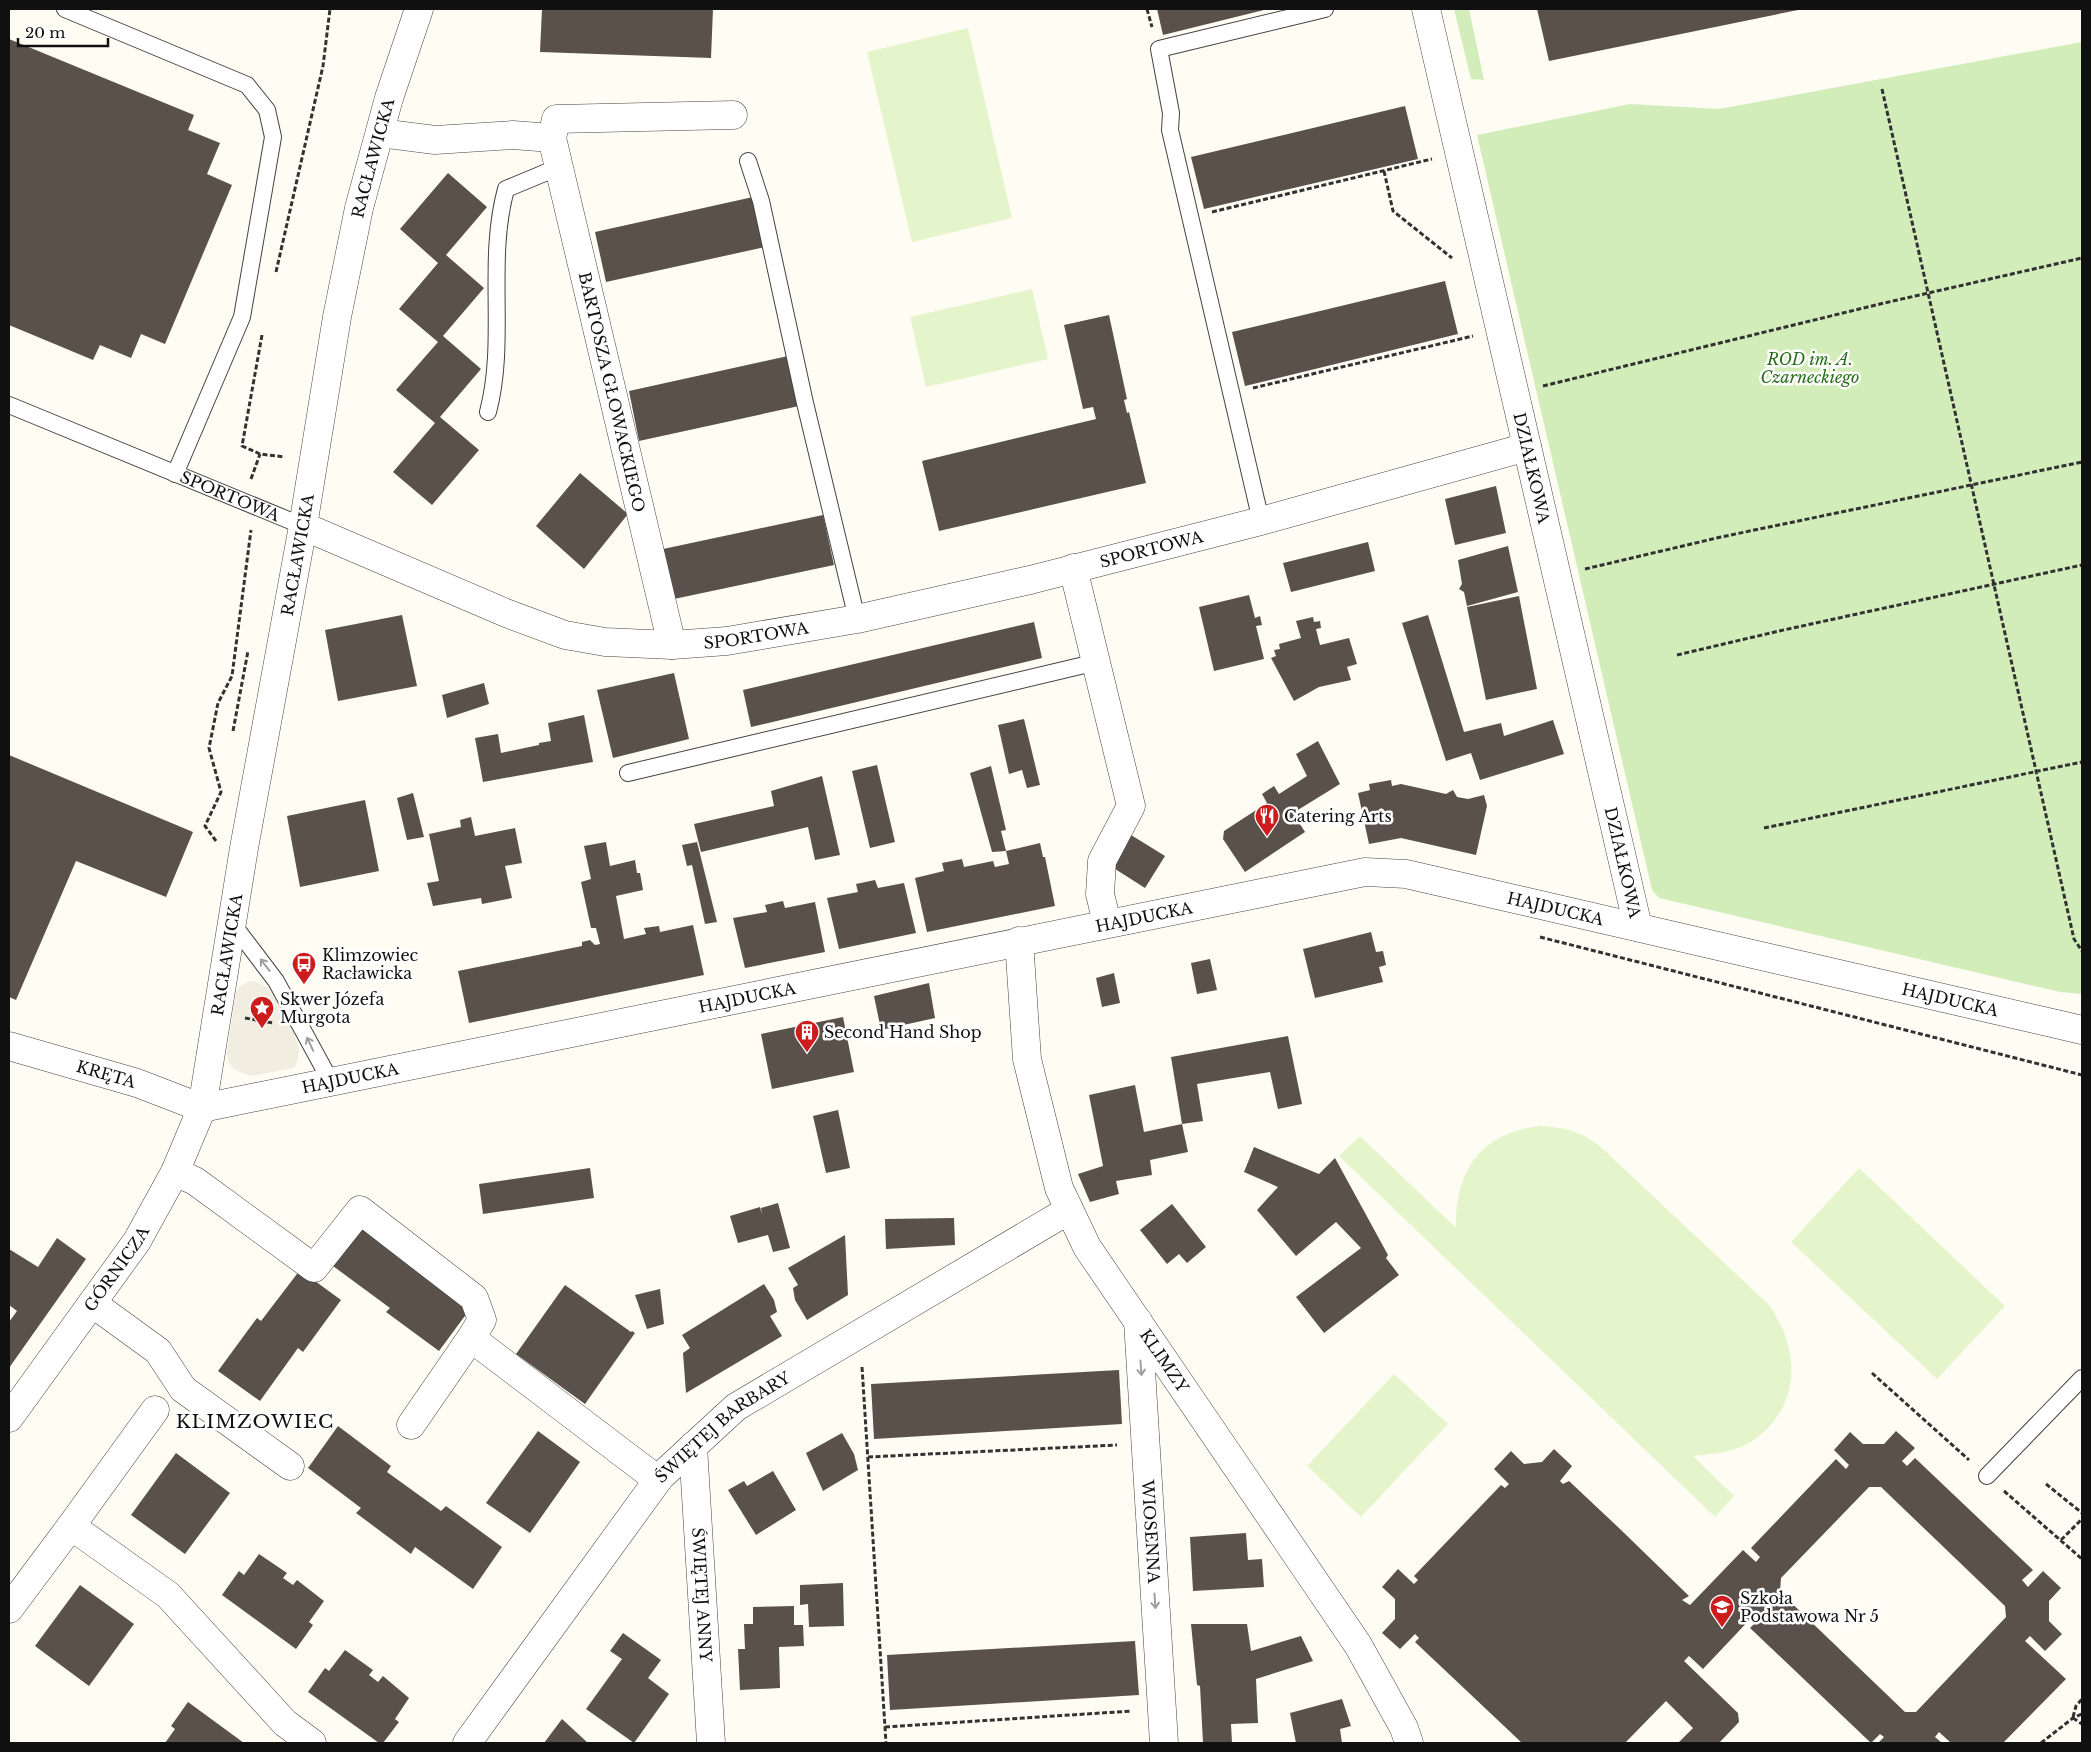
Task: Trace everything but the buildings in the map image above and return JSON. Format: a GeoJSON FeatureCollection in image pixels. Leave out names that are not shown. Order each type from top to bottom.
{"type":"FeatureCollection","features":[{"type":"Feature","properties":{"kind":"street","name":"RACŁAWICKA"},"geometry":{"type":"LineString","coordinates":[[202,1108],[232,923],[303,526],[337,317],[359,208],[380,133],[419,9]]}},
{"type":"Feature","properties":{"kind":"street","name":"DZIAŁKOWA"},"geometry":{"type":"LineString","coordinates":[[1426,9],[1638,927]]}},
{"type":"Feature","properties":{"kind":"street"},"geometry":{"type":"LineString","coordinates":[[380,133],[435,140],[513,135],[552,138],[556,119],[733,115]]}},
{"type":"Feature","properties":{"kind":"street","name":"BARTOSZA GŁOWACKIEGO"},"geometry":{"type":"LineString","coordinates":[[552,138],[672,645]]}},
{"type":"Feature","properties":{"kind":"street","name":"SPORTOWA"},"geometry":{"type":"LineString","coordinates":[[303,526],[506,614],[565,635],[605,642],[672,645],[727,641],[857,619],[1261,521],[1527,448]]}},
{"type":"Feature","properties":{"kind":"street"},"geometry":{"type":"LineString","coordinates":[[1073,568],[1131,806],[1102,861],[1100,894],[1107,923]]}},
{"type":"Feature","properties":{"kind":"street","name":"HAJDUCKA"},"geometry":{"type":"LineString","coordinates":[[202,1108],[330,1080],[404,1068],[1107,923],[1365,872],[1406,874],[2082,1030]]}},
{"type":"Feature","properties":{"kind":"street","name":"KLIMZY"},"geometry":{"type":"LineString","coordinates":[[1019,941],[1027,1059],[1059,1188],[1069,1210],[1087,1247],[1358,1645],[1404,1728],[1409,1743]]}},
{"type":"Feature","properties":{"kind":"street","name":"KRĘTA"},"geometry":{"type":"LineString","coordinates":[[9,1046],[137,1083],[202,1108]]}},
{"type":"Feature","properties":{"kind":"street","name":"GÓRNICZA"},"geometry":{"type":"LineString","coordinates":[[9,1418],[137,1241],[175,1172],[202,1108]]}},
{"type":"Feature","properties":{"kind":"street"},"geometry":{"type":"LineString","coordinates":[[175,1172],[195,1181],[314,1268],[360,1210],[474,1298],[482,1320],[472,1338],[411,1424]]}},
{"type":"Feature","properties":{"kind":"street","name":"ŚWIĘTEJ BARBARY"},"geometry":{"type":"LineString","coordinates":[[466,1743],[658,1480],[736,1407],[1069,1210]]}},
{"type":"Feature","properties":{"kind":"street"},"geometry":{"type":"LineString","coordinates":[[92,1303],[158,1351],[183,1389],[290,1466]]}},
{"type":"Feature","properties":{"kind":"street","name":"WIOSENNA"},"geometry":{"type":"LineString","coordinates":[[1138,1320],[1164,1743]]}},
{"type":"Feature","properties":{"kind":"street"},"geometry":{"type":"LineString","coordinates":[[472,1338],[658,1480]]}},
{"type":"Feature","properties":{"kind":"street"},"geometry":{"type":"LineString","coordinates":[[9,1608],[155,1410]]}},
{"type":"Feature","properties":{"kind":"street","name":"ŚWIĘTEJ ANNY"},"geometry":{"type":"LineString","coordinates":[[693,1446],[711,1743]]}},
{"type":"Feature","properties":{"kind":"street"},"geometry":{"type":"LineString","coordinates":[[71,1526],[168,1595],[285,1723],[312,1743]]}},
{"type":"Feature","properties":{"kind":"lane"},"geometry":{"type":"LineString","coordinates":[[65,9],[247,85],[267,110],[273,137],[242,317],[175,474]]}},
{"type":"Feature","properties":{"kind":"lane"},"geometry":{"type":"LineString","coordinates":[[1261,521],[1170,130],[1171,113],[1158,49],[1325,9]]}},
{"type":"Feature","properties":{"kind":"lane"},"geometry":{"type":"LineString","coordinates":[[748,161],[761,201],[805,403],[857,619]]}},
{"type":"Feature","properties":{"kind":"lane"},"geometry":{"type":"LineString","coordinates":[[488,412],[495,386],[497,260],[500,211],[506,189],[559,167]]}},
{"type":"Feature","properties":{"kind":"lane","name":"SPORTOWA"},"geometry":{"type":"LineString","coordinates":[[9,405],[303,526]]}},
{"type":"Feature","properties":{"kind":"lane"},"geometry":{"type":"LineString","coordinates":[[628,773],[1097,662]]}},
{"type":"Feature","properties":{"kind":"lane"},"geometry":{"type":"LineString","coordinates":[[232,923],[276,981],[330,1080]]}},
{"type":"Feature","properties":{"kind":"lane"},"geometry":{"type":"LineString","coordinates":[[1987,1476],[2082,1378]]}},
{"type":"Feature","properties":{"kind":"path"},"geometry":{"type":"LineString","coordinates":[[274,279],[323,66],[330,9]]}},
{"type":"Feature","properties":{"kind":"path"},"geometry":{"type":"LineString","coordinates":[[1882,88],[2074,938],[2082,951]]}},
{"type":"Feature","properties":{"kind":"path"},"geometry":{"type":"LineString","coordinates":[[1211,212],[1434,158]]}},
{"type":"Feature","properties":{"kind":"path"},"geometry":{"type":"LineString","coordinates":[[1384,171],[1392,211],[1454,259]]}},
{"type":"Feature","properties":{"kind":"path"},"geometry":{"type":"LineString","coordinates":[[1536,388],[2082,258]]}},
{"type":"Feature","properties":{"kind":"path"},"geometry":{"type":"LineString","coordinates":[[260,454],[242,446],[250,392],[264,326]]}},
{"type":"Feature","properties":{"kind":"path"},"geometry":{"type":"LineString","coordinates":[[1251,388],[1473,335]]}},
{"type":"Feature","properties":{"kind":"path"},"geometry":{"type":"LineString","coordinates":[[1585,569],[1731,535],[1971,486],[1987,480],[2082,462]]}},
{"type":"Feature","properties":{"kind":"path"},"geometry":{"type":"LineString","coordinates":[[218,843],[205,826],[220,792],[209,748],[218,703],[232,676],[251,527]]}},
{"type":"Feature","properties":{"kind":"path"},"geometry":{"type":"LineString","coordinates":[[1677,656],[1994,583],[2082,565]]}},
{"type":"Feature","properties":{"kind":"path"},"geometry":{"type":"LineString","coordinates":[[1764,828],[2082,762]]}},
{"type":"Feature","properties":{"kind":"path"},"geometry":{"type":"LineString","coordinates":[[1532,936],[2082,1075]]}},
{"type":"Feature","properties":{"kind":"path"},"geometry":{"type":"LineString","coordinates":[[238,1016],[280,1024]]}},
{"type":"Feature","properties":{"kind":"path"},"geometry":{"type":"LineString","coordinates":[[862,1360],[886,1743]]}},
{"type":"Feature","properties":{"kind":"path"},"geometry":{"type":"LineString","coordinates":[[868,1457],[1123,1445]]}},
{"type":"Feature","properties":{"kind":"path"},"geometry":{"type":"LineString","coordinates":[[2046,1484],[2082,1513]]}},
{"type":"Feature","properties":{"kind":"path"},"geometry":{"type":"LineString","coordinates":[[2061,1540],[2082,1519]]}},
{"type":"Feature","properties":{"kind":"path"},"geometry":{"type":"LineString","coordinates":[[2073,1718],[2076,1706],[2082,1699]]}},
{"type":"Feature","properties":{"kind":"path"},"geometry":{"type":"LineString","coordinates":[[885,1727],[1138,1710]]}},
{"type":"Feature","properties":{"kind":"path"},"geometry":{"type":"LineString","coordinates":[[2042,1743],[2073,1718],[2082,1714]]}},
{"type":"Feature","properties":{"kind":"path"},"geometry":{"type":"LineString","coordinates":[[2073,1718],[2082,1724]]}},
{"type":"Feature","properties":{"kind":"green space"},"geometry":{"type":"Polygon","coordinates":[[[1454,9],[1469,9],[1484,80],[1471,79],[1454,9]]]}},
{"type":"Feature","properties":{"kind":"green space"},"geometry":{"type":"Polygon","coordinates":[[[968,28],[1012,218],[912,242],[867,52],[968,28]]]}},
{"type":"Feature","properties":{"kind":"green space","name":"ROD im. A. Czarneckiego"},"geometry":{"type":"Polygon","coordinates":[[[2082,42],[2082,994],[2060,992],[1659,898],[1652,890],[1477,135],[1630,104],[1719,109],[2082,42]]]}},
{"type":"Feature","properties":{"kind":"green space"},"geometry":{"type":"Polygon","coordinates":[[[1032,289],[1048,359],[926,387],[910,317],[1032,289]]]}},
{"type":"Feature","properties":{"kind":"green space"},"geometry":{"type":"Polygon","coordinates":[[[1539,1126],[1573,1132],[1596,1143],[1769,1305],[1780,1323],[1787,1341],[1791,1360],[1791,1379],[1787,1397],[1779,1414],[1766,1430],[1749,1443],[1735,1449],[1693,1456],[1734,1496],[1715,1517],[1339,1156],[1360,1136],[1456,1228],[1460,1190],[1466,1173],[1475,1159],[1486,1147],[1501,1137],[1518,1130],[1539,1126]]]}},
{"type":"Feature","properties":{"kind":"green space"},"geometry":{"type":"Polygon","coordinates":[[[1859,1168],[2005,1306],[1937,1379],[1791,1242],[1859,1168]]]}},
{"type":"Feature","properties":{"kind":"green space"},"geometry":{"type":"Polygon","coordinates":[[[1394,1374],[1448,1424],[1361,1517],[1307,1466],[1394,1374]]]}},
{"type":"Feature","properties":{"kind":"shaded area","name":"Skwer Józefa Murgota"},"geometry":{"type":"Polygon","coordinates":[[[250,981],[269,988],[291,1024],[299,1049],[298,1060],[294,1068],[251,1076],[235,1070],[228,1062],[227,1053],[236,992],[240,986],[250,981]]]}},
{"type":"Feature","properties":{"kind":"place","name":"Catering Arts"},"geometry":{"type":"Point","coordinates":[1267,837]}},
{"type":"Feature","properties":{"kind":"place","name":"Klimzowiec Racławicka"},"geometry":{"type":"Point","coordinates":[304,985]}},
{"type":"Feature","properties":{"kind":"place","name":"Skwer Józefa Murgota"},"geometry":{"type":"Point","coordinates":[262,1029]}},
{"type":"Feature","properties":{"kind":"place","name":"Second Hand Shop"},"geometry":{"type":"Point","coordinates":[807,1053]}},
{"type":"Feature","properties":{"kind":"place","name":"Szkoła Podstawowa Nr 5"},"geometry":{"type":"Point","coordinates":[1722,1628]}},
{"type":"Feature","properties":{"kind":"district","name":"KLIMZOWIEC"},"geometry":{"type":"Point","coordinates":[255,1421]}}]}
